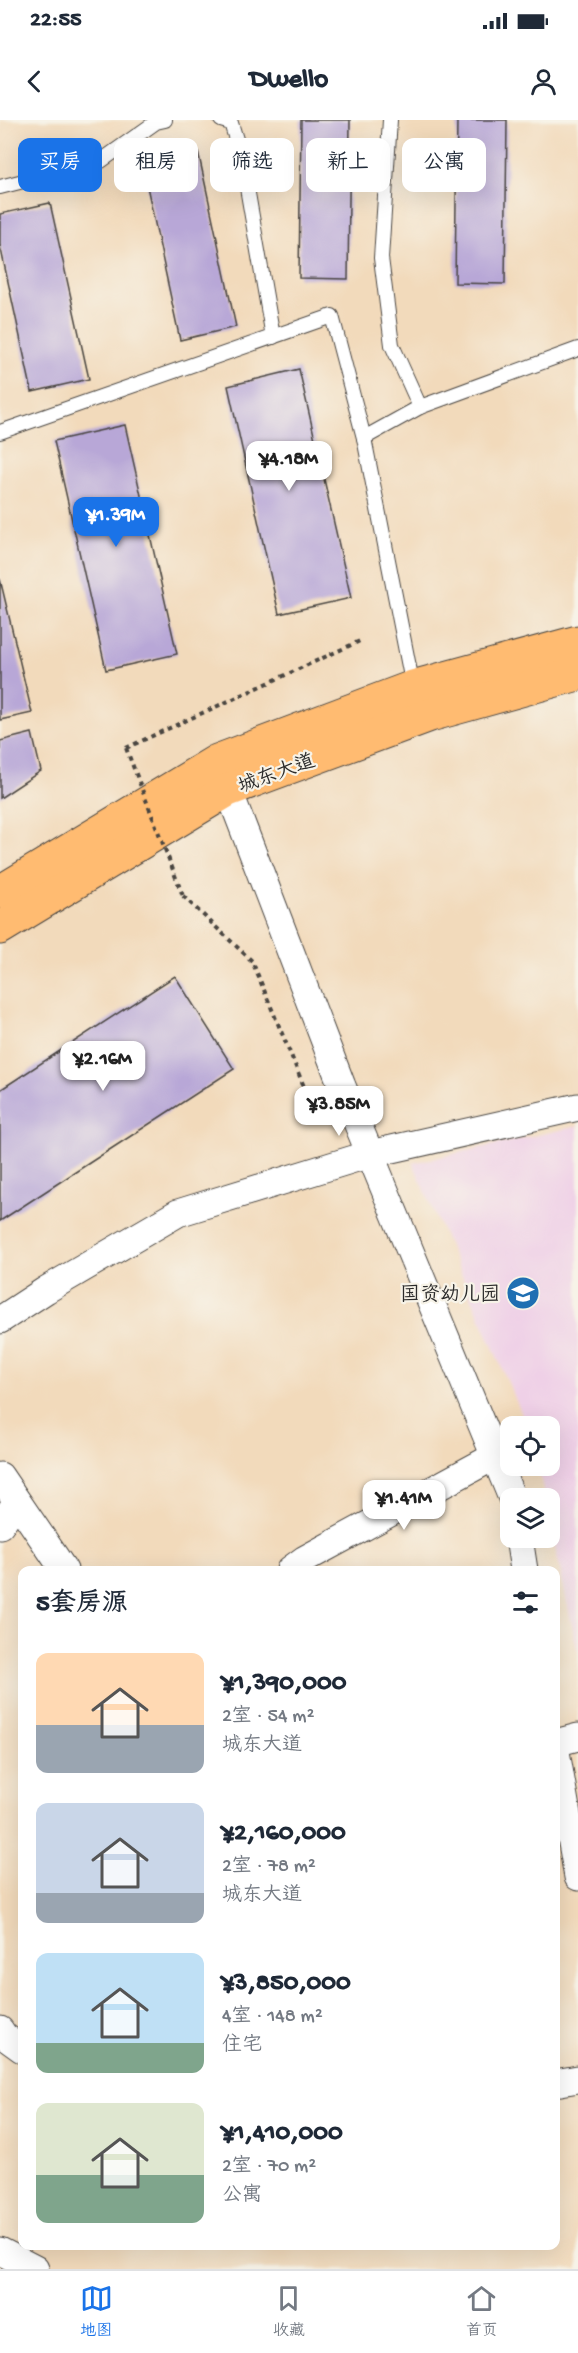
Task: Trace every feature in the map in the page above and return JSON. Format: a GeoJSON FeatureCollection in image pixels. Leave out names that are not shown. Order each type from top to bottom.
{"type":"FeatureCollection","features":[{"type":"Feature","properties":{"kind":"main road","name":"城东大道"},"geometry":{"type":"LineString","coordinates":[[0,892],[223,775],[413,687],[578,642]]}},
{"type":"Feature","properties":{"kind":"main road","name":"城东大道"},"geometry":{"type":"LineString","coordinates":[[0,928],[223,775],[578,674]]}},
{"type":"Feature","properties":{"kind":"street"},"geometry":{"type":"LineString","coordinates":[[223,775],[370,1154],[508,1488]]}},
{"type":"Feature","properties":{"kind":"street"},"geometry":{"type":"LineString","coordinates":[[0,1320],[46,1290],[178,1213],[370,1154],[578,1107]]}},
{"type":"Feature","properties":{"kind":"street"},"geometry":{"type":"LineString","coordinates":[[295,1566],[495,1456]]}},
{"type":"Feature","properties":{"kind":"street"},"geometry":{"type":"LineString","coordinates":[[0,1476],[61,1566]]}},
{"type":"Feature","properties":{"kind":"street"},"geometry":{"type":"LineString","coordinates":[[0,1525],[17,1502]]}},
{"type":"Feature","properties":{"kind":"street"},"geometry":{"type":"LineString","coordinates":[[521,1548],[523,1566]]}},
{"type":"Feature","properties":{"kind":"street"},"geometry":{"type":"LineString","coordinates":[[560,1742],[578,1737]]}},
{"type":"Feature","properties":{"kind":"street"},"geometry":{"type":"LineString","coordinates":[[560,1773],[578,1877]]}},
{"type":"Feature","properties":{"kind":"street"},"geometry":{"type":"LineString","coordinates":[[0,2030],[18,2046]]}},
{"type":"Feature","properties":{"kind":"street"},"geometry":{"type":"LineString","coordinates":[[560,2082],[578,2079]]}},
{"type":"Feature","properties":{"kind":"street"},"geometry":{"type":"LineString","coordinates":[[0,2251],[35,2269]]}},
{"type":"Feature","properties":{"kind":"lane"},"geometry":{"type":"LineString","coordinates":[[0,187],[101,160],[156,122],[165,120]]}},
{"type":"Feature","properties":{"kind":"lane"},"geometry":{"type":"LineString","coordinates":[[221,120],[231,123],[242,159],[273,337]]}},
{"type":"Feature","properties":{"kind":"lane"},"geometry":{"type":"LineString","coordinates":[[390,120],[381,258],[392,345],[420,407]]}},
{"type":"Feature","properties":{"kind":"lane"},"geometry":{"type":"LineString","coordinates":[[0,432],[332,316],[364,438],[413,687]]}},
{"type":"Feature","properties":{"kind":"lane"},"geometry":{"type":"LineString","coordinates":[[364,438],[420,407],[578,349]]}},
{"type":"Feature","properties":{"kind":"path"},"geometry":{"type":"LineString","coordinates":[[317,1118],[252,961],[183,896],[126,748],[362,640]]}},
{"type":"Feature","properties":{"kind":"shaded area","name":"国资幼儿园"},"geometry":{"type":"Polygon","coordinates":[[[578,1126],[578,1653],[555,1548],[560,1548],[560,1488],[543,1488],[540,1476],[560,1476],[560,1416],[523,1416],[413,1163],[578,1126]]]}},
{"type":"Feature","properties":{"kind":"building"},"geometry":{"type":"Polygon","coordinates":[[[301,120],[350,120],[350,138],[306,138],[306,192],[349,192],[348,279],[299,278],[301,120]]]}},
{"type":"Feature","properties":{"kind":"building"},"geometry":{"type":"Polygon","coordinates":[[[457,120],[507,120],[505,284],[455,283],[456,192],[486,192],[486,138],[457,138],[457,120]]]}},
{"type":"Feature","properties":{"kind":"building"},"geometry":{"type":"Polygon","coordinates":[[[198,151],[236,327],[180,340],[148,192],[198,192],[198,151]]]}},
{"type":"Feature","properties":{"kind":"building"},"geometry":{"type":"Polygon","coordinates":[[[50,203],[89,379],[32,392],[0,245],[0,214],[50,203]]]}},
{"type":"Feature","properties":{"kind":"building"},"geometry":{"type":"Polygon","coordinates":[[[299,369],[351,598],[279,614],[228,386],[299,369]]]}},
{"type":"Feature","properties":{"kind":"building"},"geometry":{"type":"Polygon","coordinates":[[[125,425],[177,654],[106,670],[54,441],[125,425]]]}},
{"type":"Feature","properties":{"kind":"building"},"geometry":{"type":"Polygon","coordinates":[[[0,579],[32,713],[0,720],[0,579]]]}},
{"type":"Feature","properties":{"kind":"building"},"geometry":{"type":"Polygon","coordinates":[[[32,733],[41,771],[0,798],[0,741],[32,733]]]}},
{"type":"Feature","properties":{"kind":"building"},"geometry":{"type":"Polygon","coordinates":[[[175,976],[234,1069],[0,1221],[0,1090],[175,976]]]}},
{"type":"Feature","properties":{"kind":"place","name":"国资幼儿园"},"geometry":{"type":"Point","coordinates":[523,1293]}}]}
